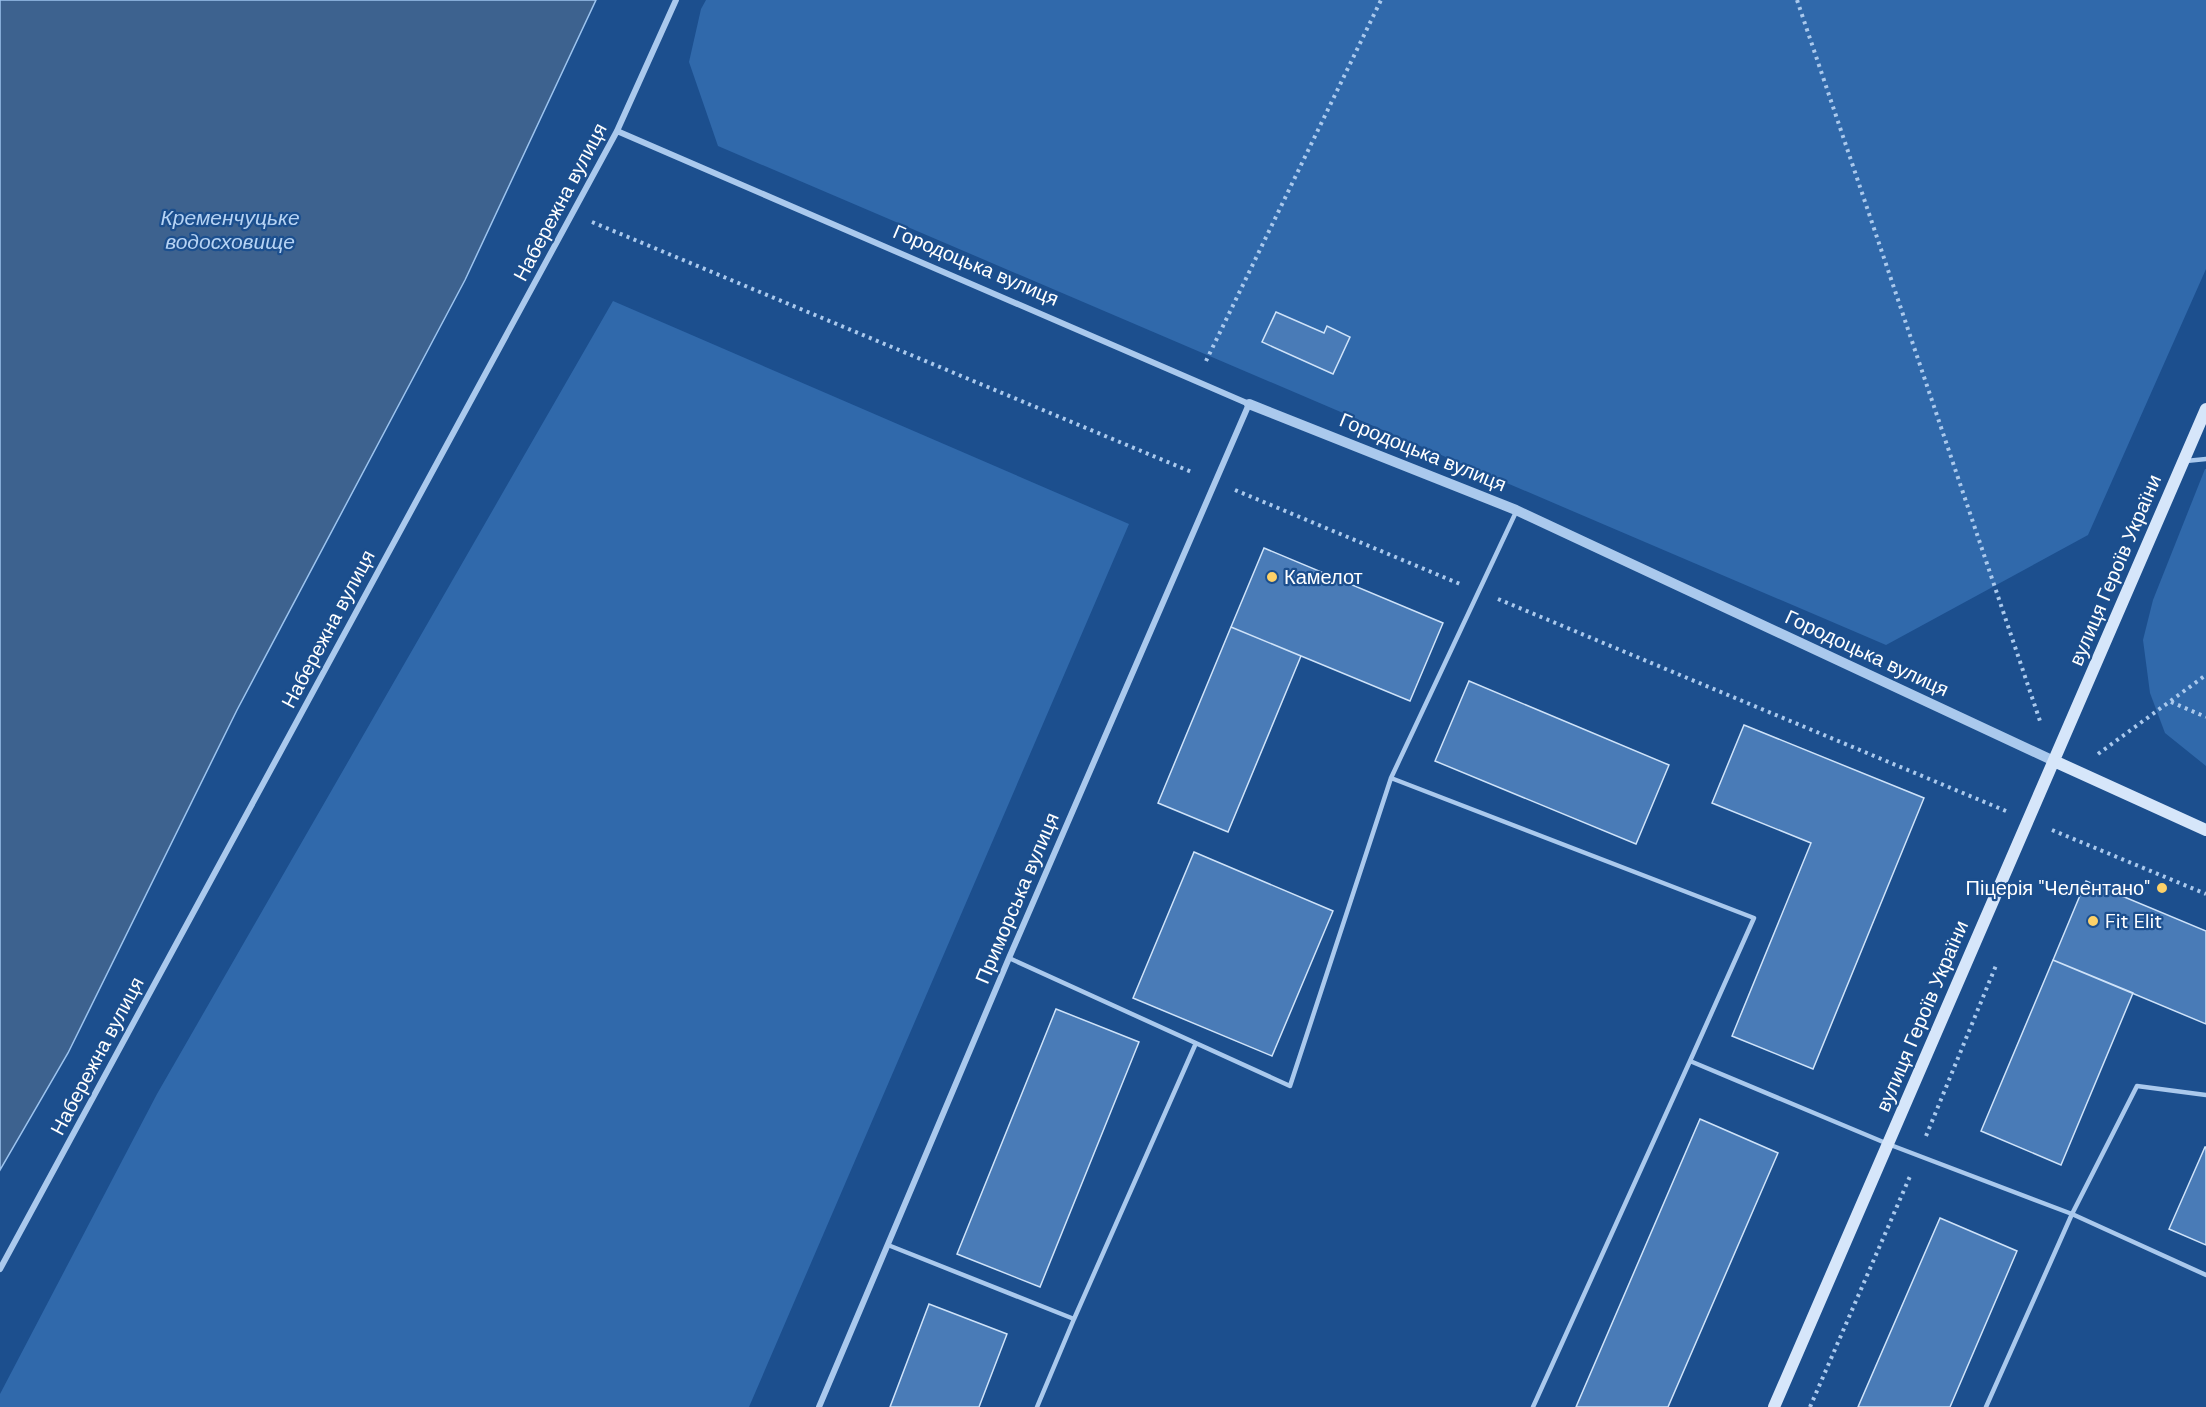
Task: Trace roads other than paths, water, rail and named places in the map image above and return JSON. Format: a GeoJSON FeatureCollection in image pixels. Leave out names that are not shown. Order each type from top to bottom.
{"type":"FeatureCollection","features":[{"type":"Feature","properties":{"kind":"main road","name":"вулиця Героїв України"},"geometry":{"type":"LineString","coordinates":[[1774,1407],[2206,409]]}},
{"type":"Feature","properties":{"kind":"main road","name":"Городоцька вулиця"},"geometry":{"type":"LineString","coordinates":[[2054,761],[2206,830]]}},
{"type":"Feature","properties":{"kind":"street","name":"Набережна вулиця"},"geometry":{"type":"LineString","coordinates":[[0,1269],[617,131],[676,0]]}},
{"type":"Feature","properties":{"kind":"street","name":"Городоцька вулиця"},"geometry":{"type":"LineString","coordinates":[[617,131],[1249,404],[1516,510],[2054,761]]}},
{"type":"Feature","properties":{"kind":"street","name":"Приморська вулиця"},"geometry":{"type":"LineString","coordinates":[[819,1407],[1009,958],[1249,404]]}},
{"type":"Feature","properties":{"kind":"lane"},"geometry":{"type":"LineString","coordinates":[[2183,461],[2206,459]]}},
{"type":"Feature","properties":{"kind":"lane"},"geometry":{"type":"LineString","coordinates":[[1009,958],[1290,1086],[1391,778],[1516,510]]}},
{"type":"Feature","properties":{"kind":"lane"},"geometry":{"type":"LineString","coordinates":[[1391,778],[1754,918],[1533,1407]]}},
{"type":"Feature","properties":{"kind":"lane"},"geometry":{"type":"LineString","coordinates":[[1037,1407],[1196,1043]]}},
{"type":"Feature","properties":{"kind":"lane"},"geometry":{"type":"LineString","coordinates":[[1690,1061],[1888,1144],[2072,1214],[2206,1275]]}},
{"type":"Feature","properties":{"kind":"lane"},"geometry":{"type":"LineString","coordinates":[[1986,1407],[2072,1214],[2137,1086],[2206,1095]]}},
{"type":"Feature","properties":{"kind":"lane"},"geometry":{"type":"LineString","coordinates":[[888,1245],[1074,1319]]}},
{"type":"Feature","properties":{"kind":"water","name":"Кременчуцьке водосховище"},"geometry":{"type":"Polygon","coordinates":[[[0,0],[596,0],[465,280],[237,710],[68,1053],[0,1170],[0,0]]]}},
{"type":"Feature","properties":{"kind":"place","name":"Камелот"},"geometry":{"type":"Point","coordinates":[1272,577]}},
{"type":"Feature","properties":{"kind":"place","name":"Піцерія \"Челентано\""},"geometry":{"type":"Point","coordinates":[2162,888]}},
{"type":"Feature","properties":{"kind":"place","name":"Fit Elit"},"geometry":{"type":"Point","coordinates":[2093,921]}}]}
